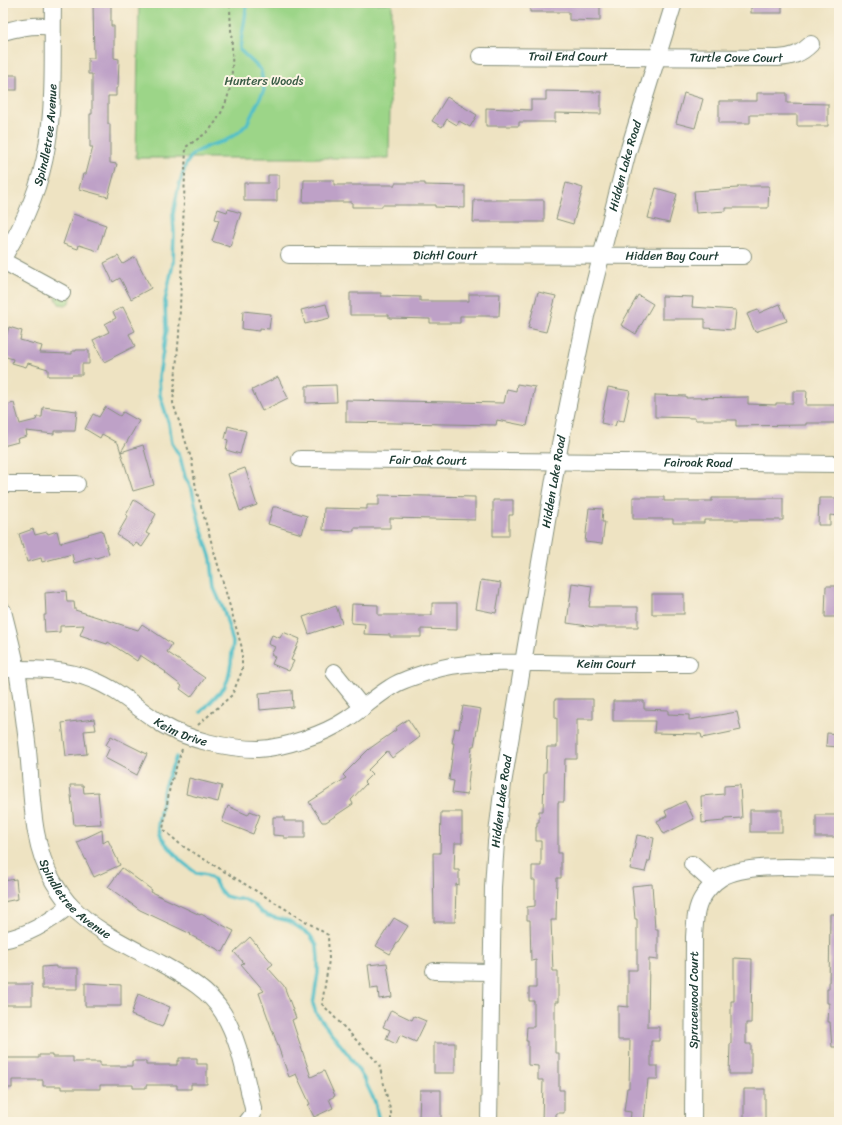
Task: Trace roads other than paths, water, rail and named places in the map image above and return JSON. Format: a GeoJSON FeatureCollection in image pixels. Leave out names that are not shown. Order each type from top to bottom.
{"type":"FeatureCollection","features":[{"type":"Feature","properties":{"kind":"street","name":"Spindletree Avenue"},"geometry":{"type":"LineString","coordinates":[[3,260],[28,210],[41,174],[47,147],[50,127],[51,102],[52,3]]}},
{"type":"Feature","properties":{"kind":"street","name":"Hidden Lake Road"},"geometry":{"type":"LineString","coordinates":[[489,1122],[493,887],[496,842],[523,663],[557,462],[585,323],[627,155],[656,57],[674,3]]}},
{"type":"Feature","properties":{"kind":"street"},"geometry":{"type":"LineString","coordinates":[[3,32],[29,26],[52,26]]}},
{"type":"Feature","properties":{"kind":"street","name":"Turtle Cove Court"},"geometry":{"type":"LineString","coordinates":[[656,57],[788,57],[797,55],[811,44]]}},
{"type":"Feature","properties":{"kind":"street","name":"Trail End Court"},"geometry":{"type":"LineString","coordinates":[[480,56],[656,57]]}},
{"type":"Feature","properties":{"kind":"street","name":"Dichtl Court"},"geometry":{"type":"LineString","coordinates":[[289,255],[602,256]]}},
{"type":"Feature","properties":{"kind":"street","name":"Hidden Bay Court"},"geometry":{"type":"LineString","coordinates":[[602,256],[743,256]]}},
{"type":"Feature","properties":{"kind":"street"},"geometry":{"type":"LineString","coordinates":[[3,260],[62,293]]}},
{"type":"Feature","properties":{"kind":"street","name":"Fair Oak Court"},"geometry":{"type":"LineString","coordinates":[[300,459],[557,462]]}},
{"type":"Feature","properties":{"kind":"street","name":"Fairoak Road"},"geometry":{"type":"LineString","coordinates":[[557,462],[839,464]]}},
{"type":"Feature","properties":{"kind":"street"},"geometry":{"type":"LineString","coordinates":[[3,484],[77,484]]}},
{"type":"Feature","properties":{"kind":"street","name":"Spindletree Avenue"},"geometry":{"type":"LineString","coordinates":[[3,611],[10,669],[27,742],[34,820],[40,850],[47,868],[70,905],[103,931],[187,978],[200,987],[223,1012],[238,1046],[254,1108],[250,1121]]}},
{"type":"Feature","properties":{"kind":"street","name":"Keim Court"},"geometry":{"type":"LineString","coordinates":[[523,663],[689,664]]}},
{"type":"Feature","properties":{"kind":"street","name":"Keim Drive"},"geometry":{"type":"LineString","coordinates":[[10,669],[51,669],[79,675],[92,679],[106,686],[165,726],[187,735],[220,745],[244,748],[268,748],[296,742],[324,731],[345,721],[392,686],[444,668],[469,664],[523,663]]}},
{"type":"Feature","properties":{"kind":"street"},"geometry":{"type":"LineString","coordinates":[[334,672],[363,708]]}},
{"type":"Feature","properties":{"kind":"street"},"geometry":{"type":"LineString","coordinates":[[692,864],[713,883]]}},
{"type":"Feature","properties":{"kind":"street","name":"Sprucewood Court"},"geometry":{"type":"LineString","coordinates":[[693,1122],[694,937],[698,907],[702,898],[713,883],[722,877],[735,872],[759,868],[839,868]]}},
{"type":"Feature","properties":{"kind":"street"},"geometry":{"type":"LineString","coordinates":[[3,940],[30,932],[56,917],[70,905]]}},
{"type":"Feature","properties":{"kind":"street"},"geometry":{"type":"LineString","coordinates":[[434,971],[491,972]]}},
{"type":"Feature","properties":{"kind":"waterway"},"geometry":{"type":"LineString","coordinates":[[201,712],[224,688],[228,679],[233,642],[224,611],[214,588],[211,559],[200,525],[192,490],[185,477],[180,457],[172,443],[169,424],[160,395],[159,376],[166,332],[165,301],[173,264],[173,215],[178,189],[186,164],[193,154],[208,146],[225,141],[239,132],[247,124],[264,90],[261,70],[240,50],[246,14],[246,3]]}},
{"type":"Feature","properties":{"kind":"waterway"},"geometry":{"type":"LineString","coordinates":[[176,757],[164,787],[158,826],[162,839],[181,861],[196,873],[207,875],[214,880],[225,896],[236,899],[244,899],[268,916],[289,921],[310,935],[317,946],[318,973],[313,1004],[316,1013],[350,1057],[365,1081],[375,1102],[379,1122]]}},
{"type":"Feature","properties":{"kind":"park label","name":"Hunters Woods"},"geometry":{"type":"Point","coordinates":[264,81]}}]}
